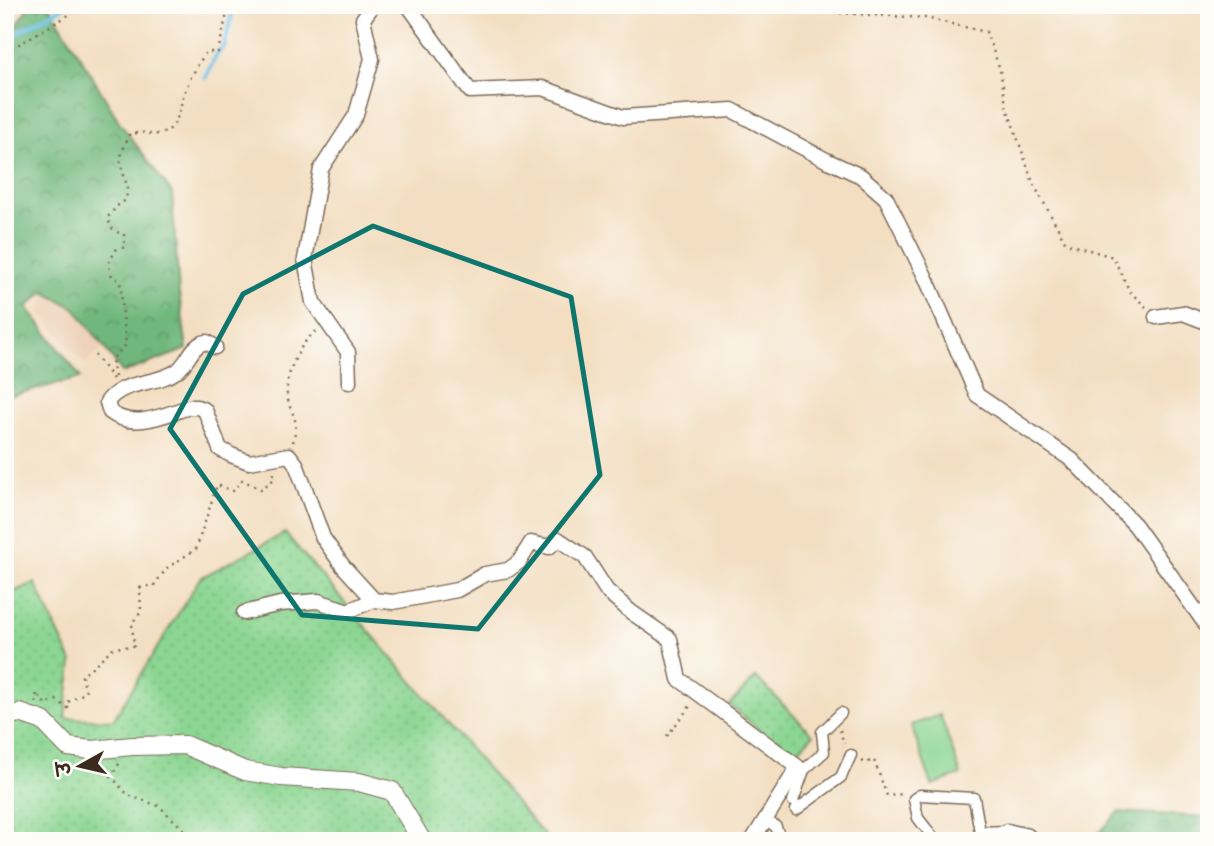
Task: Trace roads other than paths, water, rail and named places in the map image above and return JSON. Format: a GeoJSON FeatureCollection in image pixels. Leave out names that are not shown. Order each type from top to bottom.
{"type":"FeatureCollection","features":[{"type":"Feature","properties":{"kind":"street"},"geometry":{"type":"LineString","coordinates":[[349,382],[348,352],[313,302],[305,259],[321,169],[355,115],[372,59],[363,19],[373,5]]}},
{"type":"Feature","properties":{"kind":"street"},"geometry":{"type":"LineString","coordinates":[[408,5],[470,91],[543,88],[623,117],[732,110],[861,176],[886,198],[925,276],[977,395],[1072,460],[1135,524],[1209,629]]}},
{"type":"Feature","properties":{"kind":"street"},"geometry":{"type":"LineString","coordinates":[[1156,317],[1183,313],[1209,323]]}},
{"type":"Feature","properties":{"kind":"street"},"geometry":{"type":"LineString","coordinates":[[215,347],[208,342],[201,342],[194,346],[188,359],[176,372],[118,391],[107,401],[110,412],[118,419],[137,421],[197,407],[205,410],[220,449],[231,455],[249,462],[289,455],[296,464],[323,538],[343,566],[374,600]]}},
{"type":"Feature","properties":{"kind":"street"},"geometry":{"type":"LineString","coordinates":[[244,613],[280,604],[318,601],[348,611],[374,600],[393,602],[457,590],[485,575],[508,570],[519,562],[531,543],[549,547],[558,539],[585,557],[607,591],[631,612],[670,639],[679,679],[798,768],[752,841]]}},
{"type":"Feature","properties":{"kind":"street"},"geometry":{"type":"LineString","coordinates":[[5,716],[20,713],[43,721],[68,747],[92,750],[185,745],[245,771],[281,778],[359,782],[392,791],[422,841]]}},
{"type":"Feature","properties":{"kind":"street"},"geometry":{"type":"LineString","coordinates":[[841,713],[821,732],[824,752],[804,770],[795,806],[841,777],[851,755]]}},
{"type":"Feature","properties":{"kind":"street"},"geometry":{"type":"LineString","coordinates":[[936,841],[918,818],[914,799],[920,795],[974,797],[980,832],[1007,831],[1028,835],[1032,841]]}},
{"type":"Feature","properties":{"kind":"street"},"geometry":{"type":"LineString","coordinates":[[772,824],[776,827],[781,841]]}},
{"type":"Feature","properties":{"kind":"waterway"},"geometry":{"type":"LineString","coordinates":[[5,36],[17,33],[67,5]]}},
{"type":"Feature","properties":{"kind":"waterway"},"geometry":{"type":"LineString","coordinates":[[205,78],[218,52],[224,47],[234,5]]}}]}
